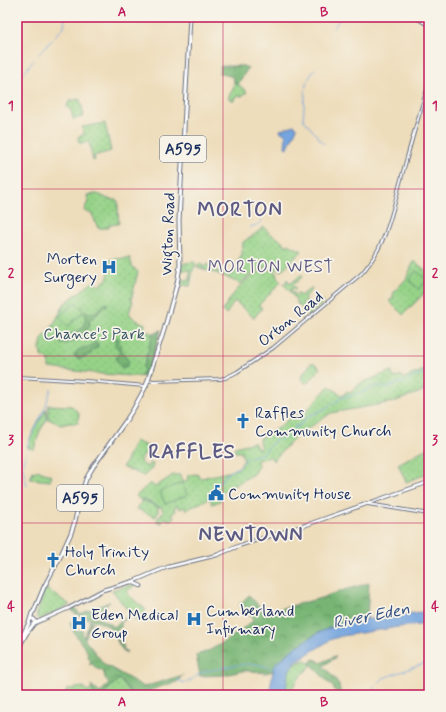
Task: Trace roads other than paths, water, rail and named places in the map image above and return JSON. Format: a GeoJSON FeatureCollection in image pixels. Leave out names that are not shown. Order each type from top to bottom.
{"type":"FeatureCollection","features":[{"type":"Feature","properties":{"kind":"main road","name":"Wigton Road"},"geometry":{"type":"LineString","coordinates":[[33,621],[32,613],[44,586],[60,557],[75,521],[86,480],[134,408],[146,386],[179,273],[180,260],[178,220],[190,17]]}},
{"type":"Feature","properties":{"kind":"main road"},"geometry":{"type":"LineString","coordinates":[[416,17],[429,25]]}},
{"type":"Feature","properties":{"kind":"main road"},"geometry":{"type":"LineString","coordinates":[[33,621],[69,608],[102,591],[131,582],[168,567],[217,555],[241,545],[306,526],[374,503],[429,482]]}},
{"type":"Feature","properties":{"kind":"main road"},"geometry":{"type":"LineString","coordinates":[[131,582],[140,586]]}},
{"type":"Feature","properties":{"kind":"main road","name":"A595"},"geometry":{"type":"LineString","coordinates":[[17,646],[33,621]]}},
{"type":"Feature","properties":{"kind":"main road","name":"A595"},"geometry":{"type":"LineString","coordinates":[[17,651],[33,621]]}},
{"type":"Feature","properties":{"kind":"street","name":"Orton Road"},"geometry":{"type":"LineString","coordinates":[[148,380],[220,380],[225,378],[237,372],[273,348],[361,274],[377,252],[388,226],[429,84]]}},
{"type":"Feature","properties":{"kind":"street"},"geometry":{"type":"LineString","coordinates":[[17,377],[97,381],[146,386]]}},
{"type":"Feature","properties":{"kind":"street"},"geometry":{"type":"LineString","coordinates":[[374,503],[429,514]]}},
{"type":"Feature","properties":{"kind":"water"},"geometry":{"type":"Polygon","coordinates":[[[294,125],[297,128],[288,147],[286,148],[286,135],[280,130],[294,125]]]}},
{"type":"Feature","properties":{"kind":"water","name":"River Eden"},"geometry":{"type":"Polygon","coordinates":[[[429,611],[429,624],[398,627],[332,639],[296,661],[290,668],[286,695],[269,695],[275,664],[296,647],[318,633],[341,623],[429,611]]]}},
{"type":"Feature","properties":{"kind":"waterway"},"geometry":{"type":"LineString","coordinates":[[55,36],[64,27],[65,17]]}},
{"type":"Feature","properties":{"kind":"waterway"},"geometry":{"type":"LineString","coordinates":[[334,28],[340,17]]}},
{"type":"Feature","properties":{"kind":"waterway"},"geometry":{"type":"LineString","coordinates":[[39,54],[52,40]]}},
{"type":"Feature","properties":{"kind":"waterway"},"geometry":{"type":"LineString","coordinates":[[19,79],[33,61]]}},
{"type":"Feature","properties":{"kind":"waterway"},"geometry":{"type":"LineString","coordinates":[[315,69],[306,83],[303,119],[324,144]]}},
{"type":"Feature","properties":{"kind":"waterway"},"geometry":{"type":"LineString","coordinates":[[250,227],[257,225],[262,220]]}},
{"type":"Feature","properties":{"kind":"waterway"},"geometry":{"type":"LineString","coordinates":[[407,380],[429,371]]}},
{"type":"Feature","properties":{"kind":"waterway"},"geometry":{"type":"LineString","coordinates":[[355,394],[361,393],[373,387],[381,386],[386,388],[405,381]]}},
{"type":"Feature","properties":{"kind":"waterway"},"geometry":{"type":"LineString","coordinates":[[27,448],[45,408],[51,389]]}},
{"type":"Feature","properties":{"kind":"waterway"},"geometry":{"type":"LineString","coordinates":[[218,484],[230,471],[238,468],[247,458],[263,453],[277,438],[285,438],[287,434],[294,430],[296,425],[299,427],[307,417],[326,408],[343,397],[353,395]]}},
{"type":"Feature","properties":{"kind":"waterway"},"geometry":{"type":"LineString","coordinates":[[26,453],[22,465],[27,486]]}},
{"type":"Feature","properties":{"kind":"waterway"},"geometry":{"type":"LineString","coordinates":[[366,620],[367,613]]}},
{"type":"Feature","properties":{"kind":"waterway"},"geometry":{"type":"LineString","coordinates":[[368,695],[383,678],[429,662]]}},
{"type":"Feature","properties":{"kind":"waterway"},"geometry":{"type":"LineString","coordinates":[[177,680],[185,683],[206,671],[246,664],[266,666],[274,669]]}},
{"type":"Feature","properties":{"kind":"place","name":"Morten Surgery"},"geometry":{"type":"Point","coordinates":[109,267]}},
{"type":"Feature","properties":{"kind":"place","name":"Raffles Community Church"},"geometry":{"type":"Point","coordinates":[243,421]}},
{"type":"Feature","properties":{"kind":"place","name":"Community House"},"geometry":{"type":"Point","coordinates":[216,493]}},
{"type":"Feature","properties":{"kind":"place","name":"Holy Trinity Church"},"geometry":{"type":"Point","coordinates":[53,560]}},
{"type":"Feature","properties":{"kind":"place","name":"Cumberland Infirmary"},"geometry":{"type":"Point","coordinates":[194,619]}},
{"type":"Feature","properties":{"kind":"place","name":"Eden Medical Group"},"geometry":{"type":"Point","coordinates":[79,623]}},
{"type":"Feature","properties":{"kind":"district","name":"MORTON"},"geometry":{"type":"Point","coordinates":[240,209]}},
{"type":"Feature","properties":{"kind":"district","name":"MORTON WEST"},"geometry":{"type":"Point","coordinates":[271,266]}},
{"type":"Feature","properties":{"kind":"district","name":"RAFFLES"},"geometry":{"type":"Point","coordinates":[192,451]}},
{"type":"Feature","properties":{"kind":"district","name":"NEWTOWN"},"geometry":{"type":"Point","coordinates":[251,534]}},
{"type":"Feature","properties":{"kind":"park label","name":"Chance's Park"},"geometry":{"type":"Point","coordinates":[94,333]}}]}
